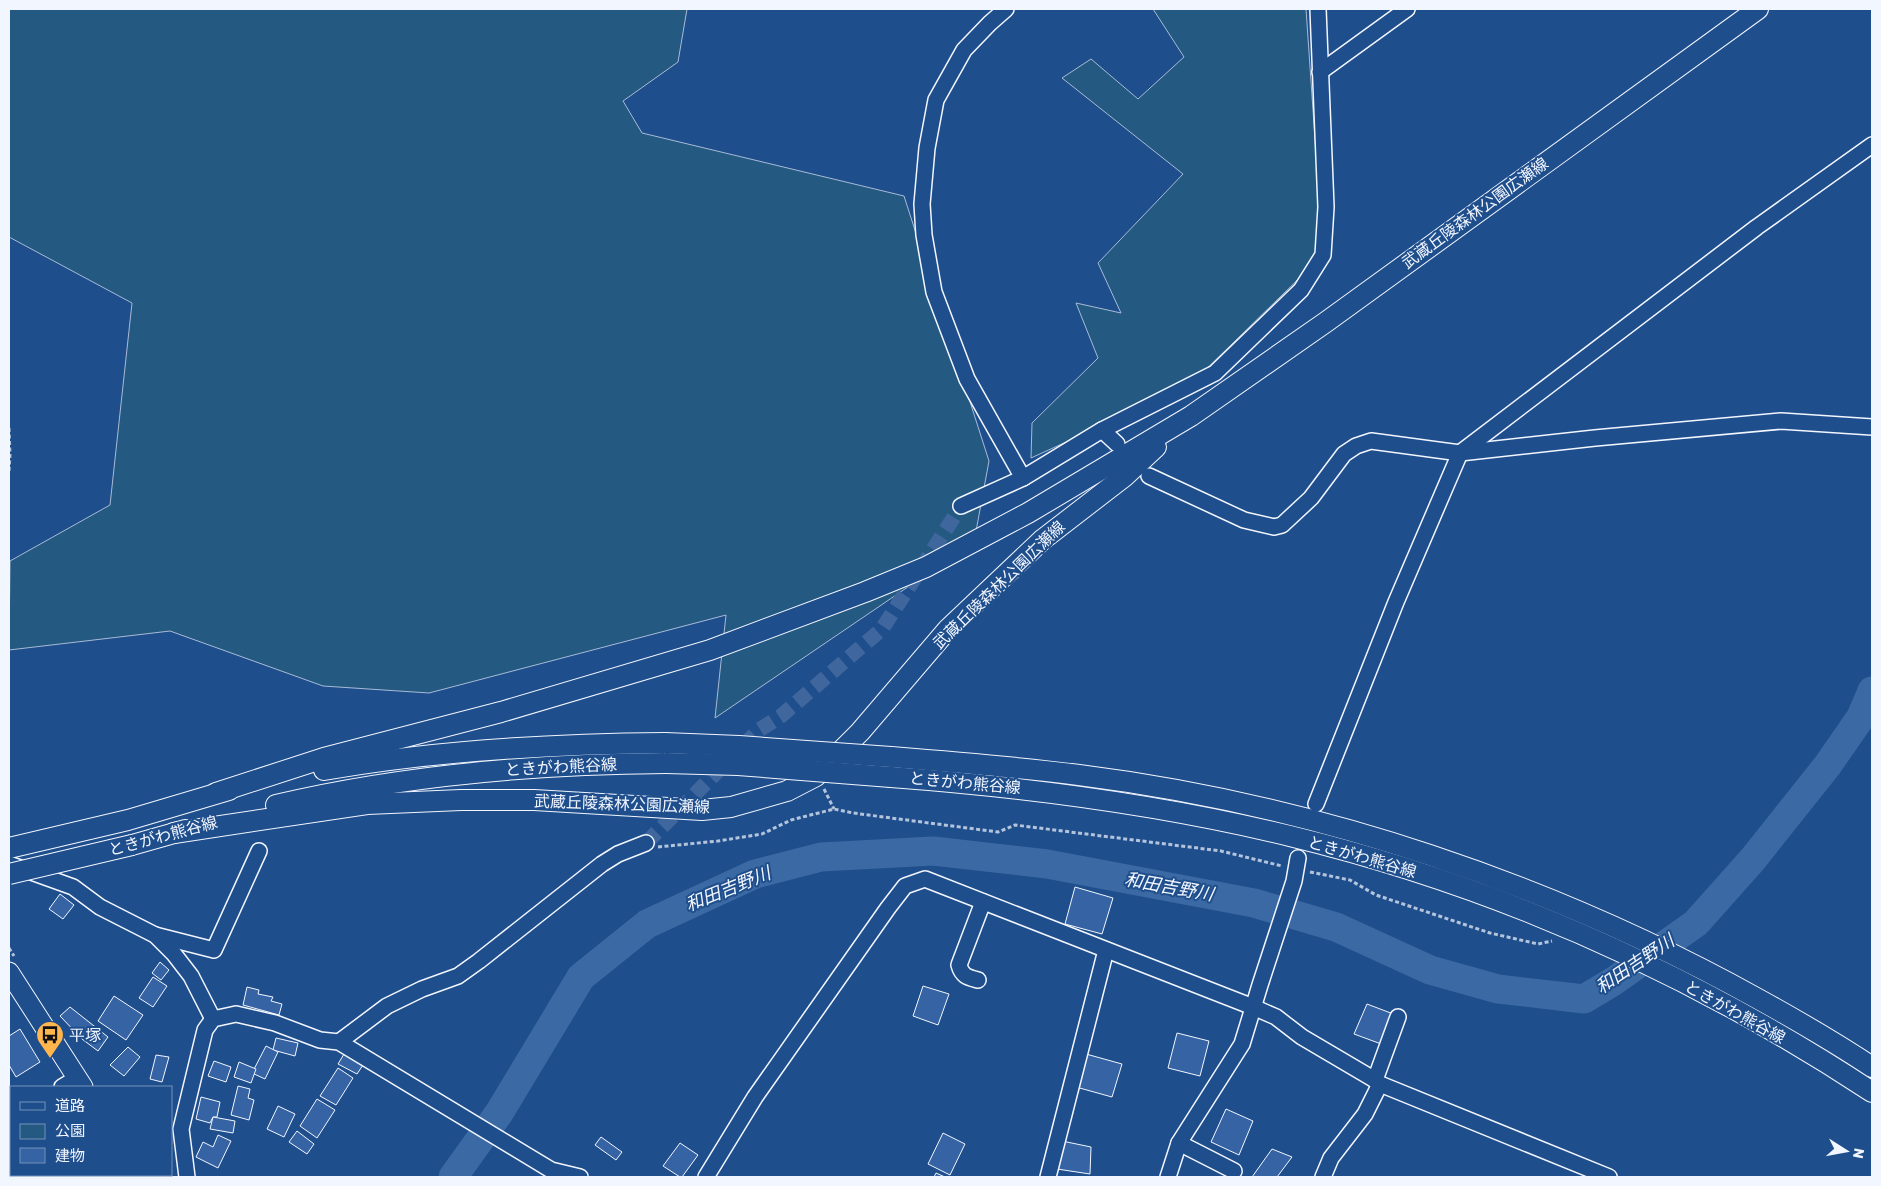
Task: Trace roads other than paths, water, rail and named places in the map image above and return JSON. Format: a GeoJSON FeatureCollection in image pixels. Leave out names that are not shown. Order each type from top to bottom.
{"type":"FeatureCollection","features":[{"type":"Feature","properties":{"kind":"main road","name":"武蔵丘陵森林公園広瀬線"},"geometry":{"type":"LineString","coordinates":[[216,793],[324,758],[501,712],[710,650],[926,567],[1028,513],[1191,416],[1326,322],[1758,9]]}},
{"type":"Feature","properties":{"kind":"main road","name":"武蔵丘陵森林公園広瀬線"},"geometry":{"type":"LineString","coordinates":[[174,833],[367,804],[461,800],[534,800],[702,810],[738,805],[787,791],[802,784],[822,770],[860,732],[948,629],[1042,540],[1125,476],[1191,416]]}},
{"type":"Feature","properties":{"kind":"main road","name":"ときがわ熊谷線"},"geometry":{"type":"LineString","coordinates":[[9,848],[128,820],[216,793],[301,774],[421,755],[518,747],[603,744],[738,765],[891,767],[967,762],[1081,775],[1232,802],[1297,816],[1412,849],[1493,878],[1582,912],[1713,974],[1872,1067]]}},
{"type":"Feature","properties":{"kind":"main road","name":"ときがわ熊谷線"},"geometry":{"type":"LineString","coordinates":[[9,874],[132,845],[277,805],[414,779],[522,768],[603,764],[666,753]]}},
{"type":"Feature","properties":{"kind":"main road","name":"ときがわ熊谷線"},"geometry":{"type":"LineString","coordinates":[[891,767],[972,783],[1077,795],[1155,808],[1291,836],[1406,868],[1485,895],[1584,935],[1702,992],[1772,1031],[1872,1092]]}},
{"type":"Feature","properties":{"kind":"street"},"geometry":{"type":"LineString","coordinates":[[1006,9],[964,50],[936,100],[927,148],[922,204],[924,235],[934,292],[967,379],[1023,478]]}},
{"type":"Feature","properties":{"kind":"street"},"geometry":{"type":"LineString","coordinates":[[961,506],[1023,478],[1102,430],[1215,373],[1302,290],[1323,255],[1326,207],[1318,9]]}},
{"type":"Feature","properties":{"kind":"street"},"geometry":{"type":"LineString","coordinates":[[1320,72],[1407,9]]}},
{"type":"Feature","properties":{"kind":"street"},"geometry":{"type":"LineString","coordinates":[[1316,804],[1396,602],[1460,453],[1756,227],[1872,145]]}},
{"type":"Feature","properties":{"kind":"street"},"geometry":{"type":"LineString","coordinates":[[1149,476],[1244,520],[1274,528],[1282,526],[1310,498],[1344,454],[1356,446],[1372,441],[1460,453],[1596,438],[1781,422],[1872,427]]}},
{"type":"Feature","properties":{"kind":"street"},"geometry":{"type":"LineString","coordinates":[[1102,430],[1118,444]]}},
{"type":"Feature","properties":{"kind":"street"},"geometry":{"type":"LineString","coordinates":[[339,1042],[387,1006],[422,989],[458,976],[602,864],[618,854],[646,843]]}},
{"type":"Feature","properties":{"kind":"street"},"geometry":{"type":"LineString","coordinates":[[9,864],[72,887],[100,907],[156,935],[214,950],[259,851]]}},
{"type":"Feature","properties":{"kind":"street"},"geometry":{"type":"LineString","coordinates":[[1168,1177],[1179,1143],[1242,1044],[1296,869]]}},
{"type":"Feature","properties":{"kind":"street"},"geometry":{"type":"LineString","coordinates":[[706,1177],[755,1097],[905,886],[925,879],[1276,1017],[1302,1037],[1377,1082],[1609,1177]]}},
{"type":"Feature","properties":{"kind":"street"},"geometry":{"type":"LineString","coordinates":[[978,980],[966,977],[961,971],[959,964],[984,902]]}},
{"type":"Feature","properties":{"kind":"street"},"geometry":{"type":"LineString","coordinates":[[156,935],[191,976],[214,1019]]}},
{"type":"Feature","properties":{"kind":"street"},"geometry":{"type":"LineString","coordinates":[[1048,1177],[1106,950]]}},
{"type":"Feature","properties":{"kind":"street"},"geometry":{"type":"LineString","coordinates":[[9,972],[74,1084]]}},
{"type":"Feature","properties":{"kind":"street"},"geometry":{"type":"LineString","coordinates":[[187,1177],[181,1129],[205,1030],[214,1019],[236,1014],[275,1023],[320,1040],[339,1042],[551,1170],[580,1177]]}},
{"type":"Feature","properties":{"kind":"street"},"geometry":{"type":"LineString","coordinates":[[1323,1177],[1331,1158],[1365,1114],[1398,1017]]}},
{"type":"Feature","properties":{"kind":"street"},"geometry":{"type":"LineString","coordinates":[[1179,1143],[1234,1171]]}},
{"type":"Feature","properties":{"kind":"waterway","name":"和田吉野川"},"geometry":{"type":"LineString","coordinates":[[453,1177],[499,1113],[581,977],[647,924],[755,874],[821,857],[933,851],[1047,864],[1254,903],[1336,927],[1430,970],[1498,989],[1584,999],[1614,981],[1696,923],[1753,859],[1827,766],[1861,717],[1872,691]]}},
{"type":"Feature","properties":{"kind":"tunnel"},"geometry":{"type":"LineString","coordinates":[[646,843],[759,730],[781,716],[882,629],[961,506]]}},
{"type":"Feature","properties":{"kind":"place","name":"平塚"},"geometry":{"type":"Point","coordinates":[50,1059]}}]}
